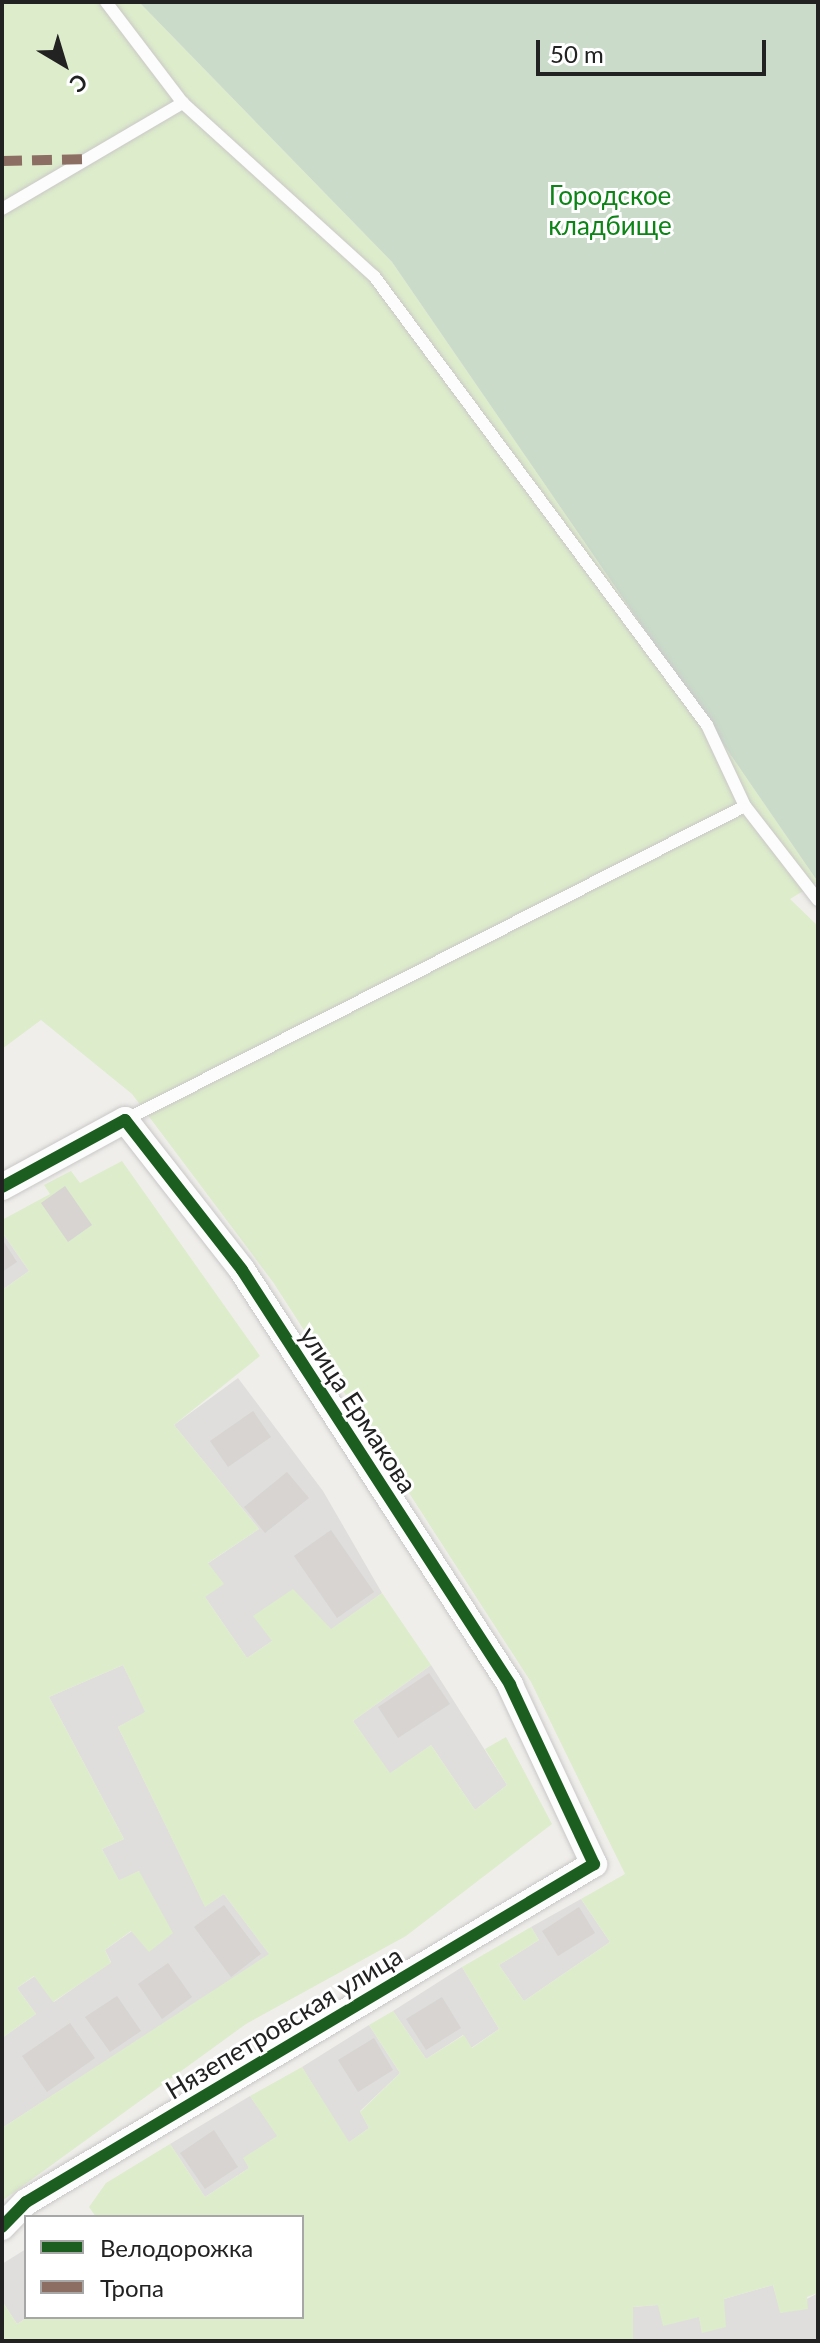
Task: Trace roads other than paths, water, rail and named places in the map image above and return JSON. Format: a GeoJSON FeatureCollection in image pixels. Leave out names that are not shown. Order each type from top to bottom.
{"type":"FeatureCollection","features":[{"type":"Feature","properties":{"kind":"street"},"geometry":{"type":"LineString","coordinates":[[2,1187],[125,1120]]}},
{"type":"Feature","properties":{"kind":"street","name":"улица Ермакова"},"geometry":{"type":"LineString","coordinates":[[125,1120],[242,1270],[510,1685],[594,1864]]}},
{"type":"Feature","properties":{"kind":"street","name":"Нязепетровская улица"},"geometry":{"type":"LineString","coordinates":[[2,2227],[26,2202],[594,1864]]}},
{"type":"Feature","properties":{"kind":"lane"},"geometry":{"type":"LineString","coordinates":[[106,2],[183,103],[374,276],[707,725],[745,806],[818,900]]}},
{"type":"Feature","properties":{"kind":"lane"},"geometry":{"type":"LineString","coordinates":[[2,209],[183,103]]}},
{"type":"Feature","properties":{"kind":"lane"},"geometry":{"type":"LineString","coordinates":[[125,1120],[745,806]]}},
{"type":"Feature","properties":{"kind":"park label","name":"Городское кладбище"},"geometry":{"type":"Point","coordinates":[610,211]}}]}
